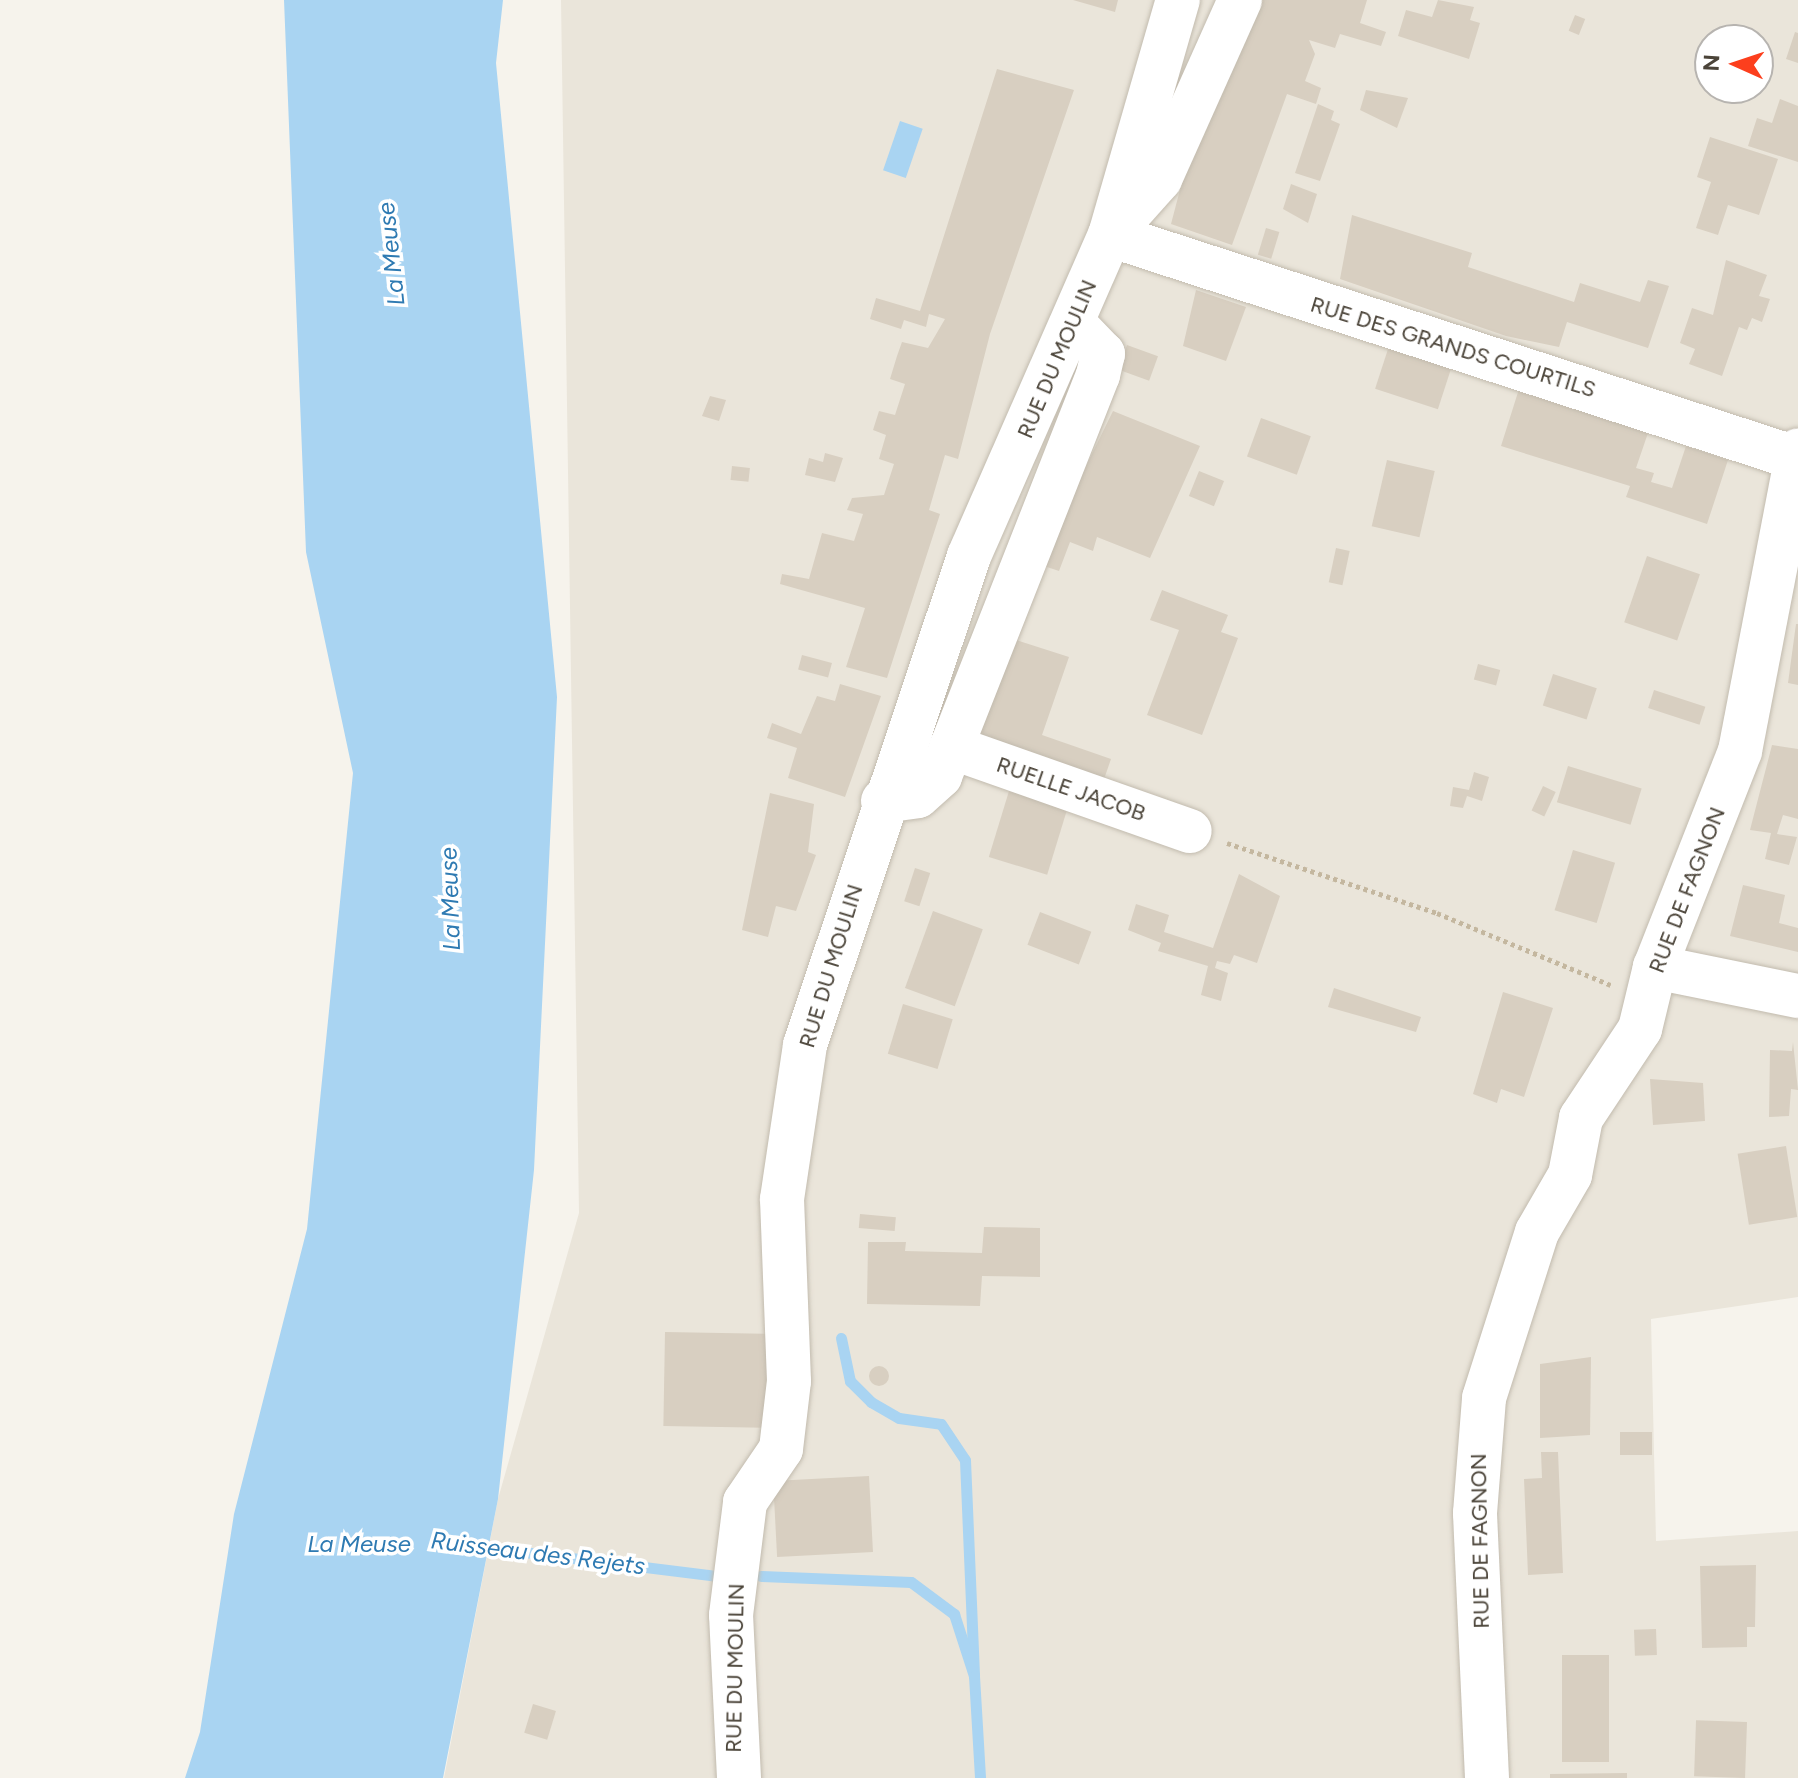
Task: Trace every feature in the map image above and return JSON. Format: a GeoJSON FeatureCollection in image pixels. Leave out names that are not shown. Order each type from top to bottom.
{"type":"FeatureCollection","features":[{"type":"Feature","properties":{"kind":"street","name":"RUE DU MOULIN"},"geometry":{"type":"LineString","coordinates":[[739,1778],[731,1615],[745,1502],[781,1449],[789,1381],[782,1199],[805,1045],[883,801],[969,556],[1074,324],[1110,235],[1178,0]]}},
{"type":"Feature","properties":{"kind":"street","name":"RUE DU MOULIN"},"geometry":{"type":"LineString","coordinates":[[1110,235],[1160,179],[1240,0]]}},
{"type":"Feature","properties":{"kind":"street","name":"RUE DES GRANDS COURTILS"},"geometry":{"type":"LineString","coordinates":[[1110,235],[1797,455]]}},
{"type":"Feature","properties":{"kind":"street"},"geometry":{"type":"LineString","coordinates":[[883,801],[930,789],[951,747],[1098,375],[1103,354],[1074,324]]}},
{"type":"Feature","properties":{"kind":"street","name":"RUE DE FAGNON"},"geometry":{"type":"LineString","coordinates":[[1487,1778],[1475,1513],[1484,1398],[1537,1232],[1570,1175],[1581,1118],[1640,1029],[1652,984],[1740,751],[1797,455]]}},
{"type":"Feature","properties":{"kind":"street","name":"RUELLE JACOB"},"geometry":{"type":"LineString","coordinates":[[951,747],[1190,831]]}},
{"type":"Feature","properties":{"kind":"street"},"geometry":{"type":"LineString","coordinates":[[1652,984],[1798,996]]}},
{"type":"Feature","properties":{"kind":"path"},"geometry":{"type":"LineString","coordinates":[[1190,831],[1652,984]]}},
{"type":"Feature","properties":{"kind":"shaded area"},"geometry":{"type":"Polygon","coordinates":[[[561,0],[1798,0],[1798,1297],[1651,1319],[1656,1541],[1798,1531],[1798,1778],[444,1778],[498,1499],[579,1213],[561,0]]]}},
{"type":"Feature","properties":{"kind":"water","name":"La Meuse"},"geometry":{"type":"Polygon","coordinates":[[[284,0],[503,0],[496,63],[557,697],[534,1170],[498,1499],[443,1778],[185,1778],[200,1732],[234,1514],[307,1229],[353,773],[306,552],[284,0]]]}},
{"type":"Feature","properties":{"kind":"water"},"geometry":{"type":"Polygon","coordinates":[[[900,121],[923,129],[906,178],[883,170],[900,121]]]}},
{"type":"Feature","properties":{"kind":"building"},"geometry":{"type":"Polygon","coordinates":[[[1073,0],[1118,0],[1115,12],[1073,0]]]}},
{"type":"Feature","properties":{"kind":"building"},"geometry":{"type":"Polygon","coordinates":[[[1249,0],[1367,0],[1360,23],[1386,32],[1381,46],[1340,34],[1335,48],[1309,40],[1315,54],[1305,81],[1321,88],[1316,104],[1287,94],[1232,245],[1171,224],[1198,121],[1249,0]]]}},
{"type":"Feature","properties":{"kind":"building"},"geometry":{"type":"Polygon","coordinates":[[[1438,0],[1474,7],[1470,20],[1480,23],[1469,59],[1398,36],[1406,10],[1432,17],[1438,0]]]}},
{"type":"Feature","properties":{"kind":"building"},"geometry":{"type":"Polygon","coordinates":[[[1575,15],[1585,19],[1579,35],[1569,31],[1575,15]]]}},
{"type":"Feature","properties":{"kind":"building"},"geometry":{"type":"Polygon","coordinates":[[[1795,32],[1798,33],[1798,63],[1786,59],[1795,32]]]}},
{"type":"Feature","properties":{"kind":"building"},"geometry":{"type":"Polygon","coordinates":[[[997,69],[1074,90],[990,334],[958,459],[945,455],[929,510],[940,514],[887,678],[846,667],[865,608],[780,584],[782,574],[809,579],[822,533],[854,541],[863,514],[847,510],[852,498],[884,495],[894,464],[879,459],[886,435],[873,430],[879,411],[895,415],[905,384],[890,379],[897,356],[902,342],[928,348],[945,319],[929,314],[926,327],[904,320],[901,329],[870,319],[876,298],[920,311],[997,69]]]}},
{"type":"Feature","properties":{"kind":"building"},"geometry":{"type":"Polygon","coordinates":[[[1366,90],[1408,98],[1397,128],[1360,110],[1366,90]]]}},
{"type":"Feature","properties":{"kind":"building"},"geometry":{"type":"Polygon","coordinates":[[[1780,99],[1798,106],[1798,162],[1748,146],[1757,118],[1772,123],[1780,99]]]}},
{"type":"Feature","properties":{"kind":"building"},"geometry":{"type":"Polygon","coordinates":[[[1318,104],[1334,111],[1331,120],[1340,124],[1320,181],[1295,173],[1318,104]]]}},
{"type":"Feature","properties":{"kind":"building"},"geometry":{"type":"Polygon","coordinates":[[[1710,137],[1778,159],[1759,215],[1728,205],[1718,235],[1696,228],[1711,182],[1697,177],[1710,137]]]}},
{"type":"Feature","properties":{"kind":"building"},"geometry":{"type":"Polygon","coordinates":[[[1291,184],[1317,194],[1308,223],[1283,209],[1291,184]]]}},
{"type":"Feature","properties":{"kind":"building"},"geometry":{"type":"Polygon","coordinates":[[[1352,215],[1472,253],[1468,267],[1574,302],[1580,283],[1640,302],[1648,280],[1669,286],[1648,348],[1567,322],[1559,347],[1506,336],[1340,279],[1352,215]]]}},
{"type":"Feature","properties":{"kind":"building"},"geometry":{"type":"Polygon","coordinates":[[[1266,228],[1279,232],[1271,259],[1258,255],[1266,228]]]}},
{"type":"Feature","properties":{"kind":"building"},"geometry":{"type":"Polygon","coordinates":[[[1726,260],[1767,275],[1759,296],[1770,299],[1762,322],[1752,318],[1747,330],[1739,327],[1722,376],[1689,364],[1695,349],[1680,343],[1692,308],[1713,315],[1726,260]]]}},
{"type":"Feature","properties":{"kind":"building"},"geometry":{"type":"Polygon","coordinates":[[[1196,290],[1246,307],[1226,361],[1183,346],[1196,290]]]}},
{"type":"Feature","properties":{"kind":"building"},"geometry":{"type":"Polygon","coordinates":[[[1127,345],[1158,356],[1149,381],[1118,369],[1127,345]]]}},
{"type":"Feature","properties":{"kind":"building"},"geometry":{"type":"Polygon","coordinates":[[[1389,346],[1452,366],[1438,409],[1375,389],[1389,346]]]}},
{"type":"Feature","properties":{"kind":"building"},"geometry":{"type":"Polygon","coordinates":[[[1519,389],[1648,433],[1636,468],[1654,473],[1651,482],[1672,488],[1686,446],[1728,460],[1707,524],[1626,497],[1630,486],[1501,446],[1519,389]]]}},
{"type":"Feature","properties":{"kind":"building"},"geometry":{"type":"Polygon","coordinates":[[[710,396],[726,400],[719,421],[702,416],[710,396]]]}},
{"type":"Feature","properties":{"kind":"building"},"geometry":{"type":"Polygon","coordinates":[[[1113,411],[1200,446],[1150,558],[1097,537],[1093,551],[1070,542],[1059,571],[1038,564],[1113,411]]]}},
{"type":"Feature","properties":{"kind":"building"},"geometry":{"type":"Polygon","coordinates":[[[1261,418],[1311,436],[1297,475],[1247,457],[1261,418]]]}},
{"type":"Feature","properties":{"kind":"building"},"geometry":{"type":"Polygon","coordinates":[[[825,453],[843,458],[835,482],[805,475],[809,458],[823,462],[825,453]]]}},
{"type":"Feature","properties":{"kind":"building"},"geometry":{"type":"Polygon","coordinates":[[[1387,460],[1435,471],[1419,537],[1372,526],[1387,460]]]}},
{"type":"Feature","properties":{"kind":"building"},"geometry":{"type":"Polygon","coordinates":[[[732,466],[750,468],[748,482],[731,480],[732,466]]]}},
{"type":"Feature","properties":{"kind":"building"},"geometry":{"type":"Polygon","coordinates":[[[1199,471],[1224,481],[1214,506],[1189,496],[1199,471]]]}},
{"type":"Feature","properties":{"kind":"building"},"geometry":{"type":"Polygon","coordinates":[[[1336,548],[1350,551],[1342,585],[1329,582],[1336,548]]]}},
{"type":"Feature","properties":{"kind":"building"},"geometry":{"type":"Polygon","coordinates":[[[1647,556],[1700,574],[1677,640],[1624,622],[1647,556]]]}},
{"type":"Feature","properties":{"kind":"building"},"geometry":{"type":"Polygon","coordinates":[[[1162,590],[1228,615],[1221,632],[1238,638],[1202,735],[1147,715],[1179,630],[1150,620],[1162,590]]]}},
{"type":"Feature","properties":{"kind":"building"},"geometry":{"type":"Polygon","coordinates":[[[1798,624],[1798,685],[1788,683],[1798,624]]]}},
{"type":"Feature","properties":{"kind":"building"},"geometry":{"type":"Polygon","coordinates":[[[1007,637],[1069,657],[1042,735],[1111,759],[1102,785],[971,738],[1007,637]]]}},
{"type":"Feature","properties":{"kind":"building"},"geometry":{"type":"Polygon","coordinates":[[[802,655],[832,663],[828,678],[798,669],[802,655]]]}},
{"type":"Feature","properties":{"kind":"building"},"geometry":{"type":"Polygon","coordinates":[[[1478,664],[1500,670],[1496,685],[1474,679],[1478,664]]]}},
{"type":"Feature","properties":{"kind":"building"},"geometry":{"type":"Polygon","coordinates":[[[1553,674],[1597,688],[1587,720],[1543,705],[1553,674]]]}},
{"type":"Feature","properties":{"kind":"building"},"geometry":{"type":"Polygon","coordinates":[[[840,684],[881,696],[845,797],[788,778],[797,748],[767,738],[772,723],[801,734],[817,696],[835,701],[840,684]]]}},
{"type":"Feature","properties":{"kind":"building"},"geometry":{"type":"Polygon","coordinates":[[[1654,690],[1705,707],[1699,725],[1648,708],[1654,690]]]}},
{"type":"Feature","properties":{"kind":"building"},"geometry":{"type":"Polygon","coordinates":[[[1772,745],[1798,749],[1798,819],[1783,815],[1777,834],[1797,837],[1789,865],[1765,859],[1771,833],[1750,830],[1772,745]]]}},
{"type":"Feature","properties":{"kind":"building"},"geometry":{"type":"Polygon","coordinates":[[[1568,766],[1642,789],[1631,825],[1557,802],[1568,766]]]}},
{"type":"Feature","properties":{"kind":"building"},"geometry":{"type":"Polygon","coordinates":[[[1474,772],[1489,777],[1482,801],[1467,796],[1463,808],[1450,806],[1453,787],[1469,790],[1474,772]]]}},
{"type":"Feature","properties":{"kind":"building"},"geometry":{"type":"Polygon","coordinates":[[[1543,786],[1556,792],[1544,816],[1532,810],[1543,786]]]}},
{"type":"Feature","properties":{"kind":"building"},"geometry":{"type":"Polygon","coordinates":[[[1009,791],[1067,809],[1047,875],[989,857],[1009,791]]]}},
{"type":"Feature","properties":{"kind":"building"},"geometry":{"type":"Polygon","coordinates":[[[770,793],[814,804],[808,852],[816,855],[796,911],[776,906],[768,937],[742,930],[770,793]]]}},
{"type":"Feature","properties":{"kind":"building"},"geometry":{"type":"Polygon","coordinates":[[[1573,850],[1615,863],[1597,923],[1555,910],[1573,850]]]}},
{"type":"Feature","properties":{"kind":"building"},"geometry":{"type":"Polygon","coordinates":[[[915,868],[930,873],[919,906],[904,901],[915,868]]]}},
{"type":"Feature","properties":{"kind":"building"},"geometry":{"type":"Polygon","coordinates":[[[1239,874],[1280,896],[1257,963],[1234,955],[1230,964],[1217,961],[1215,968],[1228,973],[1221,1001],[1201,995],[1208,966],[1158,951],[1161,943],[1128,930],[1136,904],[1169,915],[1164,932],[1213,948],[1239,874]]]}},
{"type":"Feature","properties":{"kind":"building"},"geometry":{"type":"Polygon","coordinates":[[[1743,885],[1785,895],[1779,923],[1798,928],[1798,952],[1730,936],[1743,885]]]}},
{"type":"Feature","properties":{"kind":"building"},"geometry":{"type":"Polygon","coordinates":[[[933,911],[983,929],[955,1006],[905,988],[933,911]]]}},
{"type":"Feature","properties":{"kind":"building"},"geometry":{"type":"Polygon","coordinates":[[[1040,912],[1091,932],[1079,964],[1027,945],[1040,912]]]}},
{"type":"Feature","properties":{"kind":"building"},"geometry":{"type":"Polygon","coordinates":[[[1334,988],[1421,1017],[1416,1032],[1328,1007],[1334,988]]]}},
{"type":"Feature","properties":{"kind":"building"},"geometry":{"type":"Polygon","coordinates":[[[1503,992],[1553,1008],[1524,1097],[1501,1089],[1497,1103],[1473,1094],[1503,992]]]}},
{"type":"Feature","properties":{"kind":"building"},"geometry":{"type":"Polygon","coordinates":[[[903,1004],[953,1019],[938,1069],[888,1054],[903,1004]]]}},
{"type":"Feature","properties":{"kind":"building"},"geometry":{"type":"Polygon","coordinates":[[[1793,1042],[1798,1090],[1791,1089],[1789,1116],[1769,1117],[1770,1050],[1792,1051],[1793,1042]]]}},
{"type":"Feature","properties":{"kind":"building"},"geometry":{"type":"Polygon","coordinates":[[[1650,1079],[1703,1083],[1705,1121],[1653,1125],[1650,1079]]]}},
{"type":"Feature","properties":{"kind":"building"},"geometry":{"type":"Polygon","coordinates":[[[1786,1146],[1797,1217],[1749,1225],[1738,1154],[1786,1146]]]}},
{"type":"Feature","properties":{"kind":"building"},"geometry":{"type":"Polygon","coordinates":[[[860,1214],[896,1217],[895,1231],[859,1228],[860,1214]]]}},
{"type":"Feature","properties":{"kind":"building"},"geometry":{"type":"Polygon","coordinates":[[[984,1227],[1040,1228],[1040,1277],[982,1276],[980,1306],[867,1304],[868,1242],[906,1242],[905,1251],[982,1253],[984,1227]]]}},
{"type":"Feature","properties":{"kind":"building"},"geometry":{"type":"Polygon","coordinates":[[[665,1332],[773,1334],[771,1428],[663,1426],[665,1332]]]}},
{"type":"Feature","properties":{"kind":"building"},"geometry":{"type":"Polygon","coordinates":[[[1591,1357],[1590,1435],[1540,1438],[1540,1364],[1591,1357]]]}},
{"type":"Feature","properties":{"kind":"building"},"geometry":{"type":"Polygon","coordinates":[[[879,1366],[886,1369],[889,1376],[886,1383],[879,1386],[872,1383],[869,1376],[872,1369],[879,1366]]]}},
{"type":"Feature","properties":{"kind":"building"},"geometry":{"type":"Polygon","coordinates":[[[1620,1432],[1652,1432],[1652,1455],[1620,1455],[1620,1432]]]}},
{"type":"Feature","properties":{"kind":"building"},"geometry":{"type":"Polygon","coordinates":[[[1541,1452],[1558,1452],[1563,1573],[1528,1575],[1524,1479],[1542,1478],[1541,1452]]]}},
{"type":"Feature","properties":{"kind":"building"},"geometry":{"type":"Polygon","coordinates":[[[869,1476],[873,1552],[777,1557],[773,1481],[869,1476]]]}},
{"type":"Feature","properties":{"kind":"building"},"geometry":{"type":"Polygon","coordinates":[[[1756,1565],[1755,1627],[1747,1627],[1747,1647],[1702,1648],[1700,1566],[1756,1565]]]}},
{"type":"Feature","properties":{"kind":"building"},"geometry":{"type":"Polygon","coordinates":[[[1656,1629],[1657,1655],[1635,1656],[1634,1630],[1656,1629]]]}},
{"type":"Feature","properties":{"kind":"building"},"geometry":{"type":"Polygon","coordinates":[[[1562,1655],[1609,1655],[1609,1762],[1562,1762],[1562,1655]]]}},
{"type":"Feature","properties":{"kind":"building"},"geometry":{"type":"Polygon","coordinates":[[[533,1704],[556,1711],[547,1740],[524,1733],[533,1704]]]}},
{"type":"Feature","properties":{"kind":"building"},"geometry":{"type":"Polygon","coordinates":[[[1696,1720],[1747,1722],[1745,1778],[1694,1776],[1696,1720]]]}},
{"type":"Feature","properties":{"kind":"building"},"geometry":{"type":"Polygon","coordinates":[[[1627,1773],[1627,1778],[1550,1778],[1550,1774],[1627,1773]]]}},
{"type":"Feature","properties":{"kind":"waterway"},"geometry":{"type":"LineString","coordinates":[[841,1338],[850,1381],[871,1402],[899,1418],[941,1424],[965,1460],[974,1676]]}},
{"type":"Feature","properties":{"kind":"waterway","name":"Ruisseau des Rejets"},"geometry":{"type":"LineString","coordinates":[[476,1546],[718,1576]]}},
{"type":"Feature","properties":{"kind":"waterway","name":"Ruisseau des Rejets"},"geometry":{"type":"LineString","coordinates":[[761,1576],[911,1582],[954,1614],[974,1676],[980,1778]]}}]}
